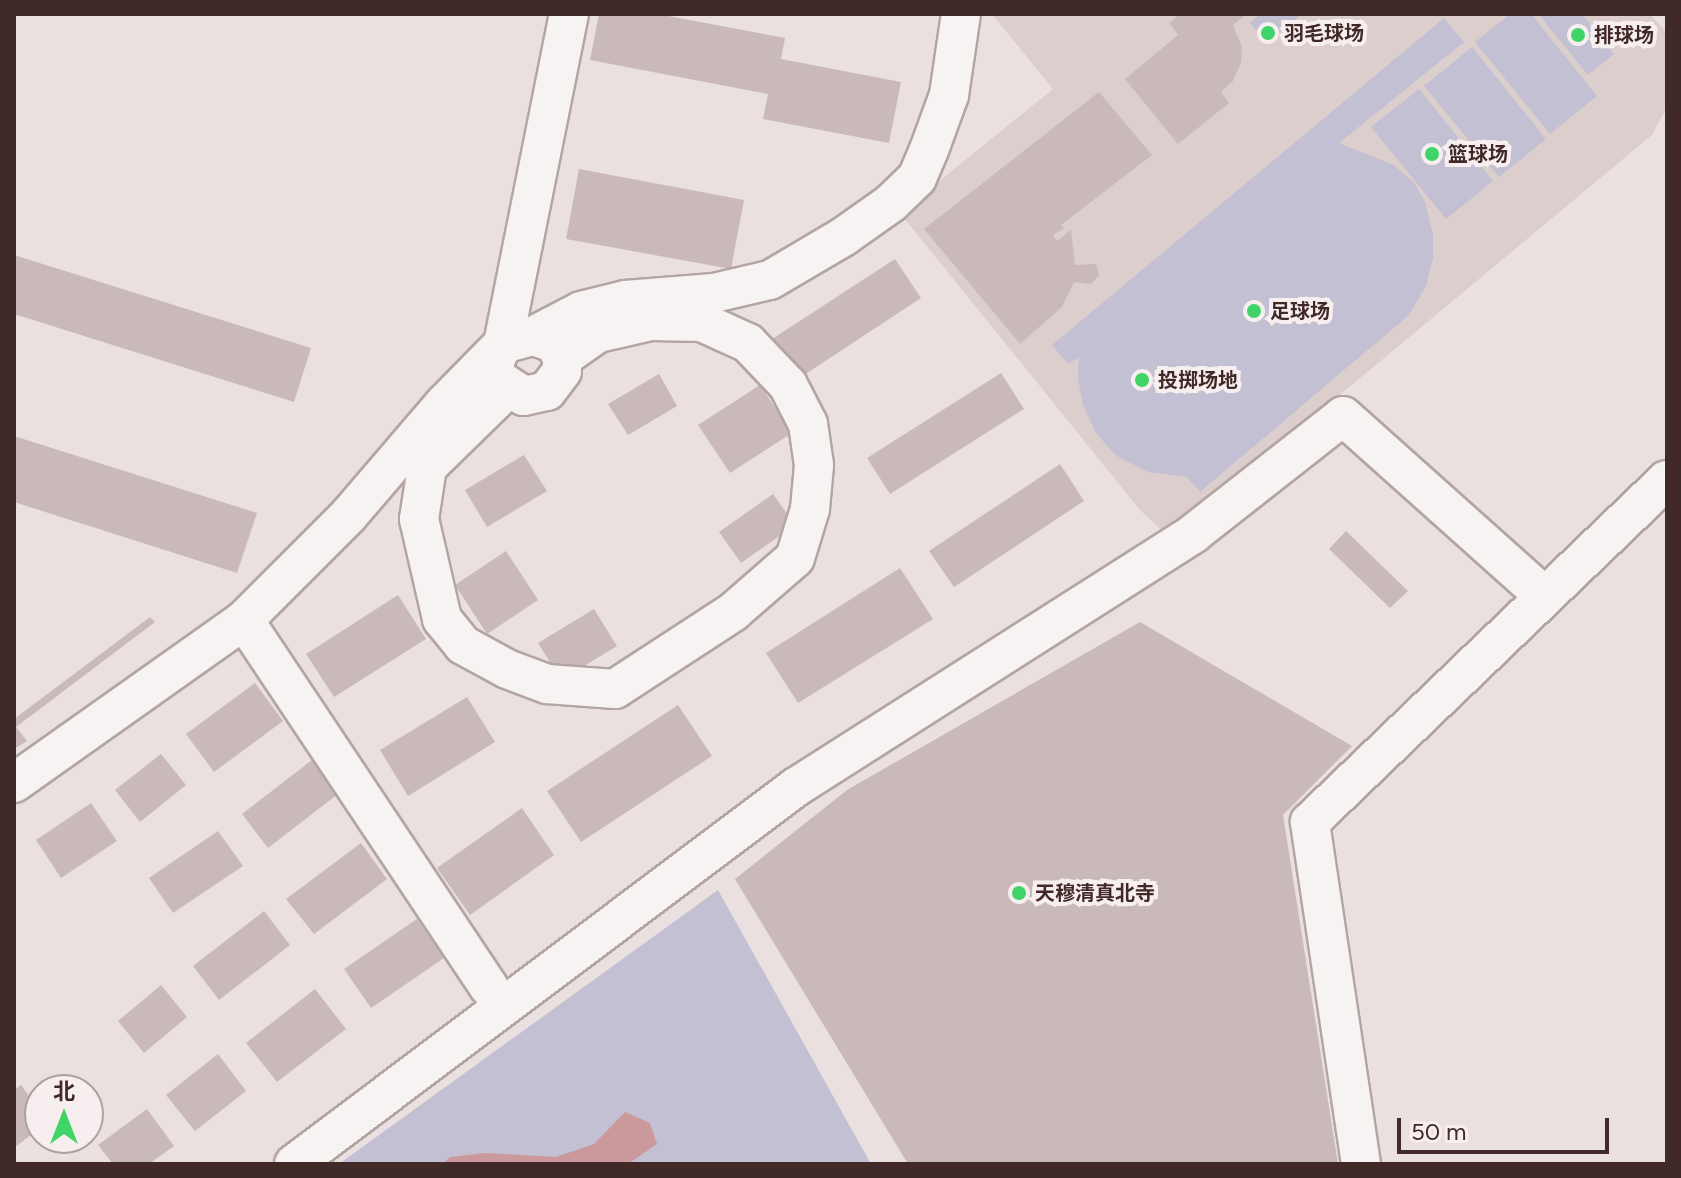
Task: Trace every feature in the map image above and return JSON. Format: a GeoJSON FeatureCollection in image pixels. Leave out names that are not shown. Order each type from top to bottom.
{"type":"FeatureCollection","features":[{"type":"Feature","properties":{"kind":"street"},"geometry":{"type":"LineString","coordinates":[[533,346],[569,14]]}},
{"type":"Feature","properties":{"kind":"street"},"geometry":{"type":"LineString","coordinates":[[14,783],[244,620],[348,516],[445,403],[581,311],[625,300],[714,293],[770,280],[843,237],[891,203],[917,178],[929,150],[949,95],[961,14]]}},
{"type":"Feature","properties":{"kind":"street"},"geometry":{"type":"LineString","coordinates":[[508,388],[427,467],[419,519],[442,619],[463,645],[507,669],[547,684],[615,689],[733,612],[795,558],[810,509],[814,465],[808,424],[788,385],[748,343],[702,322],[651,321],[533,346],[493,365],[499,380],[524,396],[547,391],[562,371],[533,346]]}},
{"type":"Feature","properties":{"kind":"street"},"geometry":{"type":"LineString","coordinates":[[294,1164],[796,787],[1194,533],[1343,416],[1544,596]]}},
{"type":"Feature","properties":{"kind":"street"},"geometry":{"type":"LineString","coordinates":[[1361,1164],[1310,822],[1667,480]]}},
{"type":"Feature","properties":{"kind":"street"},"geometry":{"type":"LineString","coordinates":[[244,620],[489,988]]}},
{"type":"Feature","properties":{"kind":"shaded area"},"geometry":{"type":"Polygon","coordinates":[[[992,14],[1650,14],[1667,33],[1667,107],[1652,135],[1169,537],[1140,510],[900,213],[1053,89],[992,14]]]}},
{"type":"Feature","properties":{"kind":"shaded area","name":"羽毛球场"},"geometry":{"type":"Polygon","coordinates":[[[1260,14],[1302,14],[1267,43],[1250,23],[1260,14]]]}},
{"type":"Feature","properties":{"kind":"shaded area","name":"篮球场"},"geometry":{"type":"Polygon","coordinates":[[[1510,14],[1531,14],[1597,96],[1550,134],[1475,42],[1510,14]]]}},
{"type":"Feature","properties":{"kind":"shaded area","name":"排球场"},"geometry":{"type":"Polygon","coordinates":[[[1545,14],[1582,14],[1614,54],[1588,75],[1541,17],[1545,14]]]}},
{"type":"Feature","properties":{"kind":"shaded area"},"geometry":{"type":"Polygon","coordinates":[[[1444,18],[1464,42],[1339,143],[1394,165],[1415,184],[1425,202],[1433,235],[1433,258],[1426,286],[1409,315],[1200,492],[1187,477],[1148,472],[1115,455],[1096,433],[1083,405],[1078,378],[1079,357],[1068,364],[1052,345],[1444,18]]]}},
{"type":"Feature","properties":{"kind":"shaded area","name":"篮球场"},"geometry":{"type":"Polygon","coordinates":[[[1472,47],[1546,139],[1499,177],[1424,86],[1472,47]]]}},
{"type":"Feature","properties":{"kind":"shaded area","name":"篮球场"},"geometry":{"type":"Polygon","coordinates":[[[1419,89],[1493,181],[1446,219],[1371,127],[1419,89]]]}},
{"type":"Feature","properties":{"kind":"shaded area"},"geometry":{"type":"Polygon","coordinates":[[[718,890],[871,1164],[339,1164],[718,890]]]}},
{"type":"Feature","properties":{"kind":"shaded area"},"geometry":{"type":"Polygon","coordinates":[[[625,1112],[650,1123],[657,1144],[628,1164],[442,1164],[450,1157],[485,1153],[556,1157],[594,1144],[625,1112]]]}},
{"type":"Feature","properties":{"kind":"building"},"geometry":{"type":"Polygon","coordinates":[[[599,14],[658,14],[785,38],[781,59],[901,82],[889,143],[763,119],[768,94],[590,60],[599,14]]]}},
{"type":"Feature","properties":{"kind":"building"},"geometry":{"type":"Polygon","coordinates":[[[1180,14],[1247,14],[1233,25],[1242,47],[1241,62],[1233,81],[1221,92],[1229,103],[1178,144],[1125,79],[1178,35],[1169,23],[1180,14]]]}},
{"type":"Feature","properties":{"kind":"building"},"geometry":{"type":"Polygon","coordinates":[[[1099,92],[1152,155],[1061,225],[1064,228],[1053,235],[1057,241],[1071,230],[1075,265],[1096,264],[1099,275],[1091,284],[1074,282],[1062,307],[1020,344],[924,229],[1099,92]]]}},
{"type":"Feature","properties":{"kind":"building"},"geometry":{"type":"Polygon","coordinates":[[[579,169],[744,200],[731,269],[566,239],[579,169]]]}},
{"type":"Feature","properties":{"kind":"building"},"geometry":{"type":"Polygon","coordinates":[[[14,255],[311,348],[294,402],[14,314],[14,255]]]}},
{"type":"Feature","properties":{"kind":"building"},"geometry":{"type":"Polygon","coordinates":[[[895,259],[921,298],[795,381],[769,341],[895,259]]]}},
{"type":"Feature","properties":{"kind":"building"},"geometry":{"type":"Polygon","coordinates":[[[1001,373],[1024,409],[890,494],[867,458],[1001,373]]]}},
{"type":"Feature","properties":{"kind":"building"},"geometry":{"type":"Polygon","coordinates":[[[659,374],[677,406],[628,435],[608,404],[659,374]]]}},
{"type":"Feature","properties":{"kind":"building"},"geometry":{"type":"Polygon","coordinates":[[[760,385],[792,433],[730,473],[698,425],[760,385]]]}},
{"type":"Feature","properties":{"kind":"building"},"geometry":{"type":"Polygon","coordinates":[[[14,436],[257,513],[237,573],[14,502],[14,436]]]}},
{"type":"Feature","properties":{"kind":"building"},"geometry":{"type":"Polygon","coordinates":[[[524,455],[547,491],[487,527],[465,490],[524,455]]]}},
{"type":"Feature","properties":{"kind":"building"},"geometry":{"type":"Polygon","coordinates":[[[1060,464],[1084,501],[954,587],[929,551],[1060,464]]]}},
{"type":"Feature","properties":{"kind":"building"},"geometry":{"type":"Polygon","coordinates":[[[773,494],[795,525],[741,563],[719,532],[773,494]]]}},
{"type":"Feature","properties":{"kind":"building"},"geometry":{"type":"Polygon","coordinates":[[[1346,531],[1408,591],[1390,608],[1329,549],[1346,531]]]}},
{"type":"Feature","properties":{"kind":"building"},"geometry":{"type":"Polygon","coordinates":[[[506,551],[538,600],[487,634],[455,585],[506,551]]]}},
{"type":"Feature","properties":{"kind":"building"},"geometry":{"type":"Polygon","coordinates":[[[900,568],[933,619],[798,703],[766,653],[900,568]]]}},
{"type":"Feature","properties":{"kind":"building"},"geometry":{"type":"Polygon","coordinates":[[[398,595],[426,639],[334,697],[306,654],[398,595]]]}},
{"type":"Feature","properties":{"kind":"building"},"geometry":{"type":"Polygon","coordinates":[[[594,609],[617,646],[561,680],[538,643],[594,609]]]}},
{"type":"Feature","properties":{"kind":"building"},"geometry":{"type":"Polygon","coordinates":[[[150,617],[155,622],[16,727],[27,741],[14,749],[14,719],[150,617]]]}},
{"type":"Feature","properties":{"kind":"building","name":"天穆清真北寺"},"geometry":{"type":"Polygon","coordinates":[[[1140,622],[1352,746],[1283,815],[1338,1164],[908,1164],[735,879],[847,790],[1140,622]]]}},
{"type":"Feature","properties":{"kind":"building"},"geometry":{"type":"Polygon","coordinates":[[[255,683],[283,721],[214,772],[186,734],[255,683]]]}},
{"type":"Feature","properties":{"kind":"building"},"geometry":{"type":"Polygon","coordinates":[[[467,697],[495,742],[408,796],[380,750],[467,697]]]}},
{"type":"Feature","properties":{"kind":"building"},"geometry":{"type":"Polygon","coordinates":[[[678,705],[712,756],[581,842],[547,791],[678,705]]]}},
{"type":"Feature","properties":{"kind":"building"},"geometry":{"type":"Polygon","coordinates":[[[161,754],[186,785],[140,822],[115,790],[161,754]]]}},
{"type":"Feature","properties":{"kind":"building"},"geometry":{"type":"Polygon","coordinates":[[[312,760],[338,794],[268,848],[242,814],[312,760]]]}},
{"type":"Feature","properties":{"kind":"building"},"geometry":{"type":"Polygon","coordinates":[[[91,803],[117,841],[61,878],[36,840],[91,803]]]}},
{"type":"Feature","properties":{"kind":"building"},"geometry":{"type":"Polygon","coordinates":[[[522,808],[554,855],[470,915],[437,868],[522,808]]]}},
{"type":"Feature","properties":{"kind":"building"},"geometry":{"type":"Polygon","coordinates":[[[218,831],[243,866],[173,913],[149,878],[218,831]]]}},
{"type":"Feature","properties":{"kind":"building"},"geometry":{"type":"Polygon","coordinates":[[[361,843],[387,879],[314,934],[286,899],[361,843]]]}},
{"type":"Feature","properties":{"kind":"building"},"geometry":{"type":"Polygon","coordinates":[[[264,911],[290,945],[219,1000],[193,966],[264,911]]]}},
{"type":"Feature","properties":{"kind":"building"},"geometry":{"type":"Polygon","coordinates":[[[417,919],[444,958],[371,1008],[344,969],[417,919]]]}},
{"type":"Feature","properties":{"kind":"building"},"geometry":{"type":"Polygon","coordinates":[[[161,985],[187,1017],[144,1053],[118,1021],[161,985]]]}},
{"type":"Feature","properties":{"kind":"building"},"geometry":{"type":"Polygon","coordinates":[[[315,989],[346,1029],[277,1082],[246,1043],[315,989]]]}},
{"type":"Feature","properties":{"kind":"building"},"geometry":{"type":"Polygon","coordinates":[[[218,1054],[246,1091],[195,1131],[166,1095],[218,1054]]]}},
{"type":"Feature","properties":{"kind":"building"},"geometry":{"type":"Polygon","coordinates":[[[21,1085],[24,1089],[24,1140],[14,1148],[14,1090],[21,1085]]]}},
{"type":"Feature","properties":{"kind":"building"},"geometry":{"type":"Polygon","coordinates":[[[147,1109],[174,1146],[149,1164],[113,1164],[104,1153],[104,1141],[147,1109]]]}},
{"type":"Feature","properties":{"kind":"place","name":"羽毛球场"},"geometry":{"type":"Point","coordinates":[1268,33]}},
{"type":"Feature","properties":{"kind":"place","name":"排球场"},"geometry":{"type":"Point","coordinates":[1578,35]}},
{"type":"Feature","properties":{"kind":"place","name":"篮球场"},"geometry":{"type":"Point","coordinates":[1432,154]}},
{"type":"Feature","properties":{"kind":"place","name":"足球场"},"geometry":{"type":"Point","coordinates":[1254,311]}},
{"type":"Feature","properties":{"kind":"place","name":"投掷场地"},"geometry":{"type":"Point","coordinates":[1142,380]}},
{"type":"Feature","properties":{"kind":"place","name":"天穆清真北寺"},"geometry":{"type":"Point","coordinates":[1019,893]}}]}
